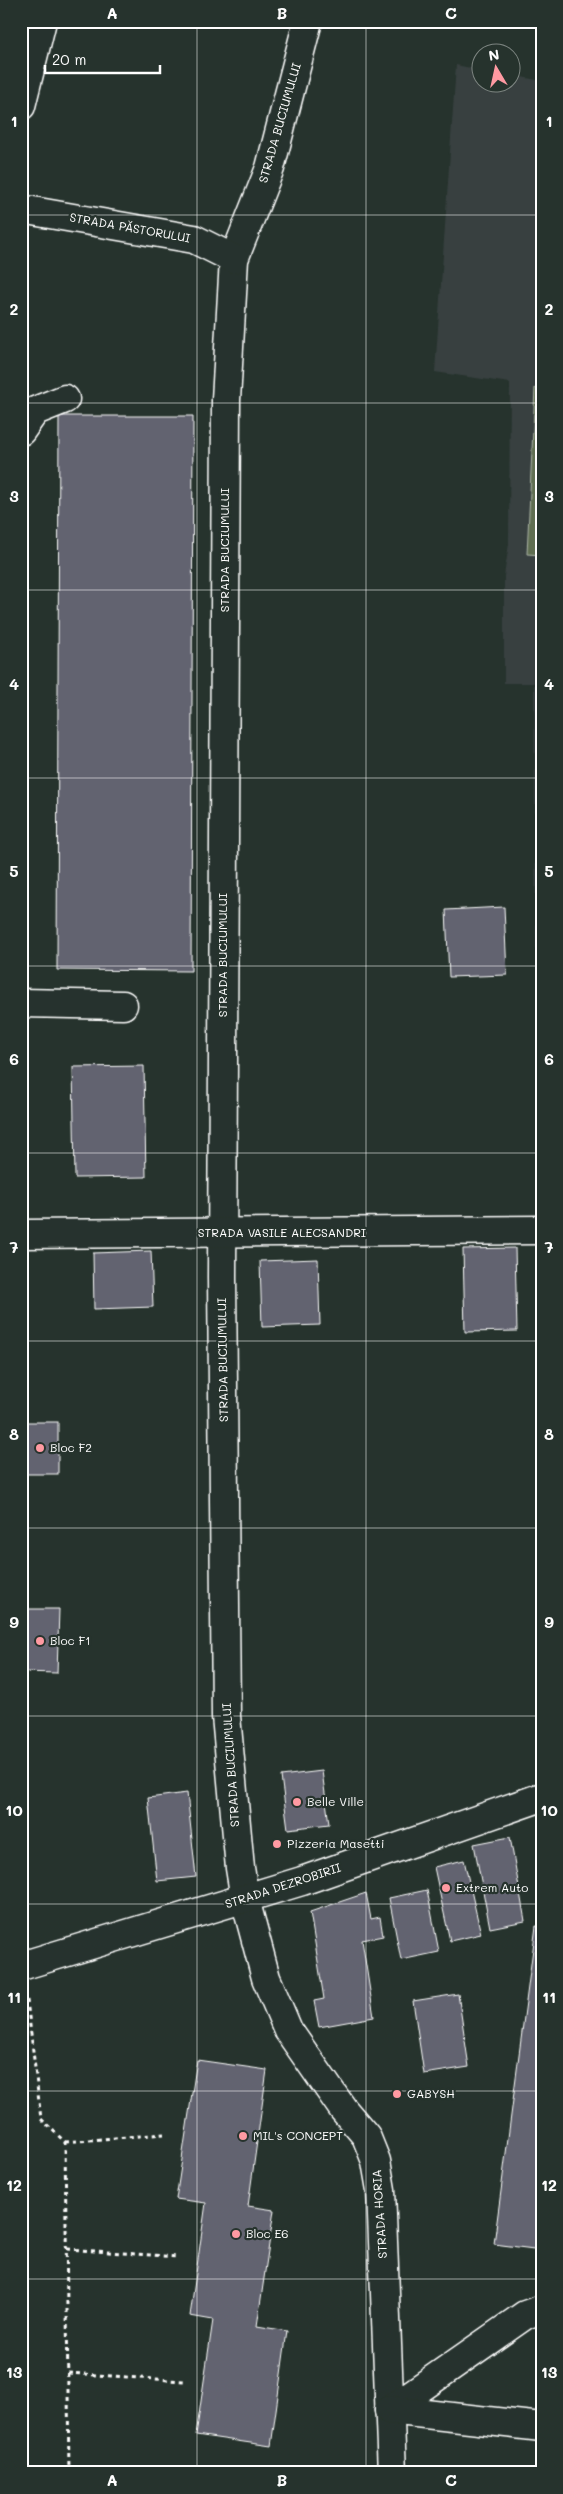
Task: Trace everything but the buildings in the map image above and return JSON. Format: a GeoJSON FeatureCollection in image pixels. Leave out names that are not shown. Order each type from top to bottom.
{"type":"FeatureCollection","features":[{"type":"Feature","properties":{"kind":"street"},"geometry":{"type":"LineString","coordinates":[[21,106],[42,21]]}},
{"type":"Feature","properties":{"kind":"street","name":"STRADA BUCIUMULUI"},"geometry":{"type":"LineString","coordinates":[[245,1899],[240,1868],[226,1716],[223,1234],[226,400],[234,259],[270,168],[308,21]]}},
{"type":"Feature","properties":{"kind":"street","name":"STRADA PĂSTORULUI"},"geometry":{"type":"LineString","coordinates":[[21,210],[194,239],[234,259]]}},
{"type":"Feature","properties":{"kind":"street"},"geometry":{"type":"LineString","coordinates":[[21,431],[35,411],[66,400]]}},
{"type":"Feature","properties":{"kind":"street"},"geometry":{"type":"LineString","coordinates":[[21,1003],[123,1005]]}},
{"type":"Feature","properties":{"kind":"street","name":"STRADA VASILE ALECSANDRI"},"geometry":{"type":"LineString","coordinates":[[21,1234],[223,1234],[542,1230]]}},
{"type":"Feature","properties":{"kind":"street","name":"STRADA DEZROBIRII"},"geometry":{"type":"LineString","coordinates":[[22,1966],[245,1899],[542,1797]]}},
{"type":"Feature","properties":{"kind":"street","name":"STRADA HORIA"},"geometry":{"type":"LineString","coordinates":[[245,1899],[266,1978],[288,2030],[332,2094],[366,2136],[376,2161],[381,2190],[392,2473]]}},
{"type":"Feature","properties":{"kind":"street"},"geometry":{"type":"LineString","coordinates":[[389,2410],[525,2314],[542,2310]]}},
{"type":"Feature","properties":{"kind":"street"},"geometry":{"type":"LineString","coordinates":[[389,2410],[542,2427]]}},
{"type":"Feature","properties":{"kind":"path"},"geometry":{"type":"LineString","coordinates":[[22,1966],[41,2119],[65,2142],[69,2473]]}},
{"type":"Feature","properties":{"kind":"path"},"geometry":{"type":"LineString","coordinates":[[65,2142],[164,2134]]}},
{"type":"Feature","properties":{"kind":"path"},"geometry":{"type":"LineString","coordinates":[[67,2249],[178,2257]]}},
{"type":"Feature","properties":{"kind":"path"},"geometry":{"type":"LineString","coordinates":[[68,2373],[184,2381]]}},
{"type":"Feature","properties":{"kind":"shaded area"},"geometry":{"type":"Polygon","coordinates":[[[456,65],[470,68],[470,92],[520,92],[520,77],[542,81],[542,952],[536,952],[534,683],[504,683],[504,576],[509,544],[510,383],[435,372],[456,65]]]}},
{"type":"Feature","properties":{"kind":"green space"},"geometry":{"type":"Polygon","coordinates":[[[535,388],[542,388],[542,555],[527,554],[535,388]]]}},
{"type":"Feature","properties":{"kind":"place","name":"Bloc F2"},"geometry":{"type":"Point","coordinates":[40,1448]}},
{"type":"Feature","properties":{"kind":"place","name":"Bloc F1"},"geometry":{"type":"Point","coordinates":[40,1641]}},
{"type":"Feature","properties":{"kind":"place","name":"Belle Ville"},"geometry":{"type":"Point","coordinates":[297,1802]}},
{"type":"Feature","properties":{"kind":"place","name":"Pizzeria Masetti"},"geometry":{"type":"Point","coordinates":[277,1844]}},
{"type":"Feature","properties":{"kind":"place","name":"Extrem Auto"},"geometry":{"type":"Point","coordinates":[446,1888]}},
{"type":"Feature","properties":{"kind":"place","name":"GABYSH"},"geometry":{"type":"Point","coordinates":[397,2094]}},
{"type":"Feature","properties":{"kind":"place","name":"MIL's CONCEPT"},"geometry":{"type":"Point","coordinates":[243,2136]}},
{"type":"Feature","properties":{"kind":"place","name":"Bloc E6"},"geometry":{"type":"Point","coordinates":[236,2234]}}]}
